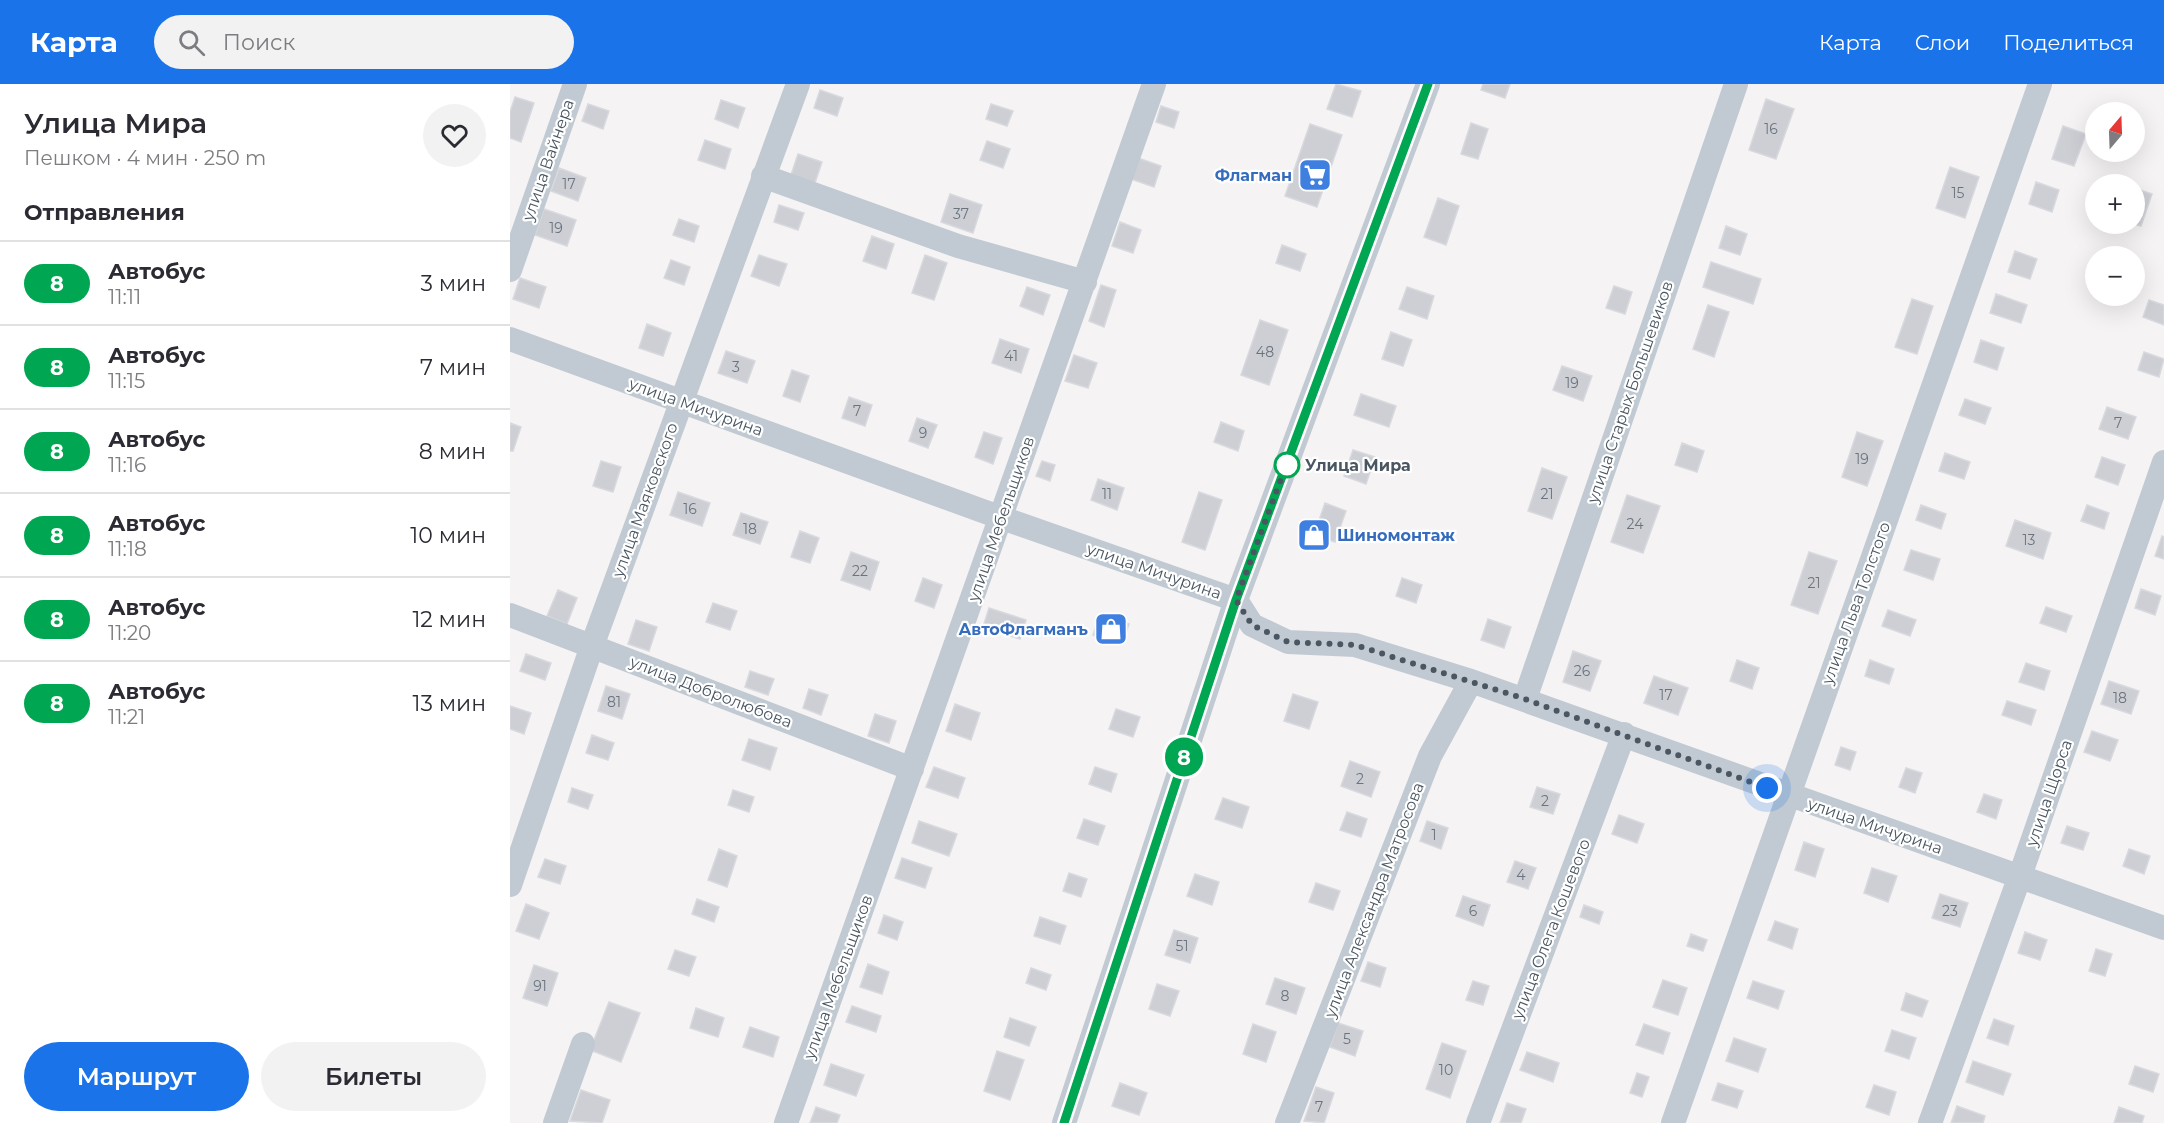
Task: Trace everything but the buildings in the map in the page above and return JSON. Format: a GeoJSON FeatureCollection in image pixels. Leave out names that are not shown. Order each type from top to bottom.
{"type":"FeatureCollection","features":[{"type":"Feature","properties":{"kind":"street","name":"улица Вайнера"},"geometry":{"type":"LineString","coordinates":[[510,270],[575,84]]}},
{"type":"Feature","properties":{"kind":"street","name":"улица Маяковского"},"geometry":{"type":"LineString","coordinates":[[510,885],[592,646],[798,84]]}},
{"type":"Feature","properties":{"kind":"street","name":"улица Мебельщиков"},"geometry":{"type":"LineString","coordinates":[[786,1123],[1154,84]]}},
{"type":"Feature","properties":{"kind":"street"},"geometry":{"type":"LineString","coordinates":[[1064,1123],[1236,600],[1428,84]]}},
{"type":"Feature","properties":{"kind":"street","name":"улица Старых Большевиков"},"geometry":{"type":"LineString","coordinates":[[1525,699],[1736,84]]}},
{"type":"Feature","properties":{"kind":"street","name":"улица Льва Толстого"},"geometry":{"type":"LineString","coordinates":[[1673,1123],[2040,84]]}},
{"type":"Feature","properties":{"kind":"street"},"geometry":{"type":"LineString","coordinates":[[764,176],[958,246],[1085,282]]}},
{"type":"Feature","properties":{"kind":"street","name":"улица Мичурина"},"geometry":{"type":"LineString","coordinates":[[510,339],[1002,518],[1236,600],[1252,625],[1288,642],[1355,645],[1471,681],[2164,928]]}},
{"type":"Feature","properties":{"kind":"street","name":"улица Щорса"},"geometry":{"type":"LineString","coordinates":[[1930,1123],[2020,876],[2164,462]]}},
{"type":"Feature","properties":{"kind":"street","name":"улица Добролюбова"},"geometry":{"type":"LineString","coordinates":[[510,615],[912,769]]}},
{"type":"Feature","properties":{"kind":"street","name":"улица Александра Матросова"},"geometry":{"type":"LineString","coordinates":[[1287,1123],[1430,756],[1471,681]]}},
{"type":"Feature","properties":{"kind":"street","name":"улица Олега Кошевого"},"geometry":{"type":"LineString","coordinates":[[1478,1123],[1623,734]]}},
{"type":"Feature","properties":{"kind":"street"},"geometry":{"type":"LineString","coordinates":[[555,1123],[583,1044]]}},
{"type":"Feature","properties":{"kind":"bus line","name":"8"},"geometry":{"type":"LineString","coordinates":[[1064,1123],[1236,600],[1428,84]]}},
{"type":"Feature","properties":{"kind":"place","name":"Флагман"},"geometry":{"type":"Point","coordinates":[1315,175]}},
{"type":"Feature","properties":{"kind":"place","name":"Улица Мира"},"geometry":{"type":"Point","coordinates":[1287,465]}},
{"type":"Feature","properties":{"kind":"place","name":"Шиномонтаж"},"geometry":{"type":"Point","coordinates":[1314,535]}},
{"type":"Feature","properties":{"kind":"place","name":"АвтоФлагманъ"},"geometry":{"type":"Point","coordinates":[1111,629]}},
{"type":"Feature","properties":{"kind":"route"},"geometry":{"type":"LineString","coordinates":[[1287,465],[1287,463],[1236,600],[1252,625],[1288,642],[1355,645],[1471,681],[1623,734],[1767,788]]}}]}
